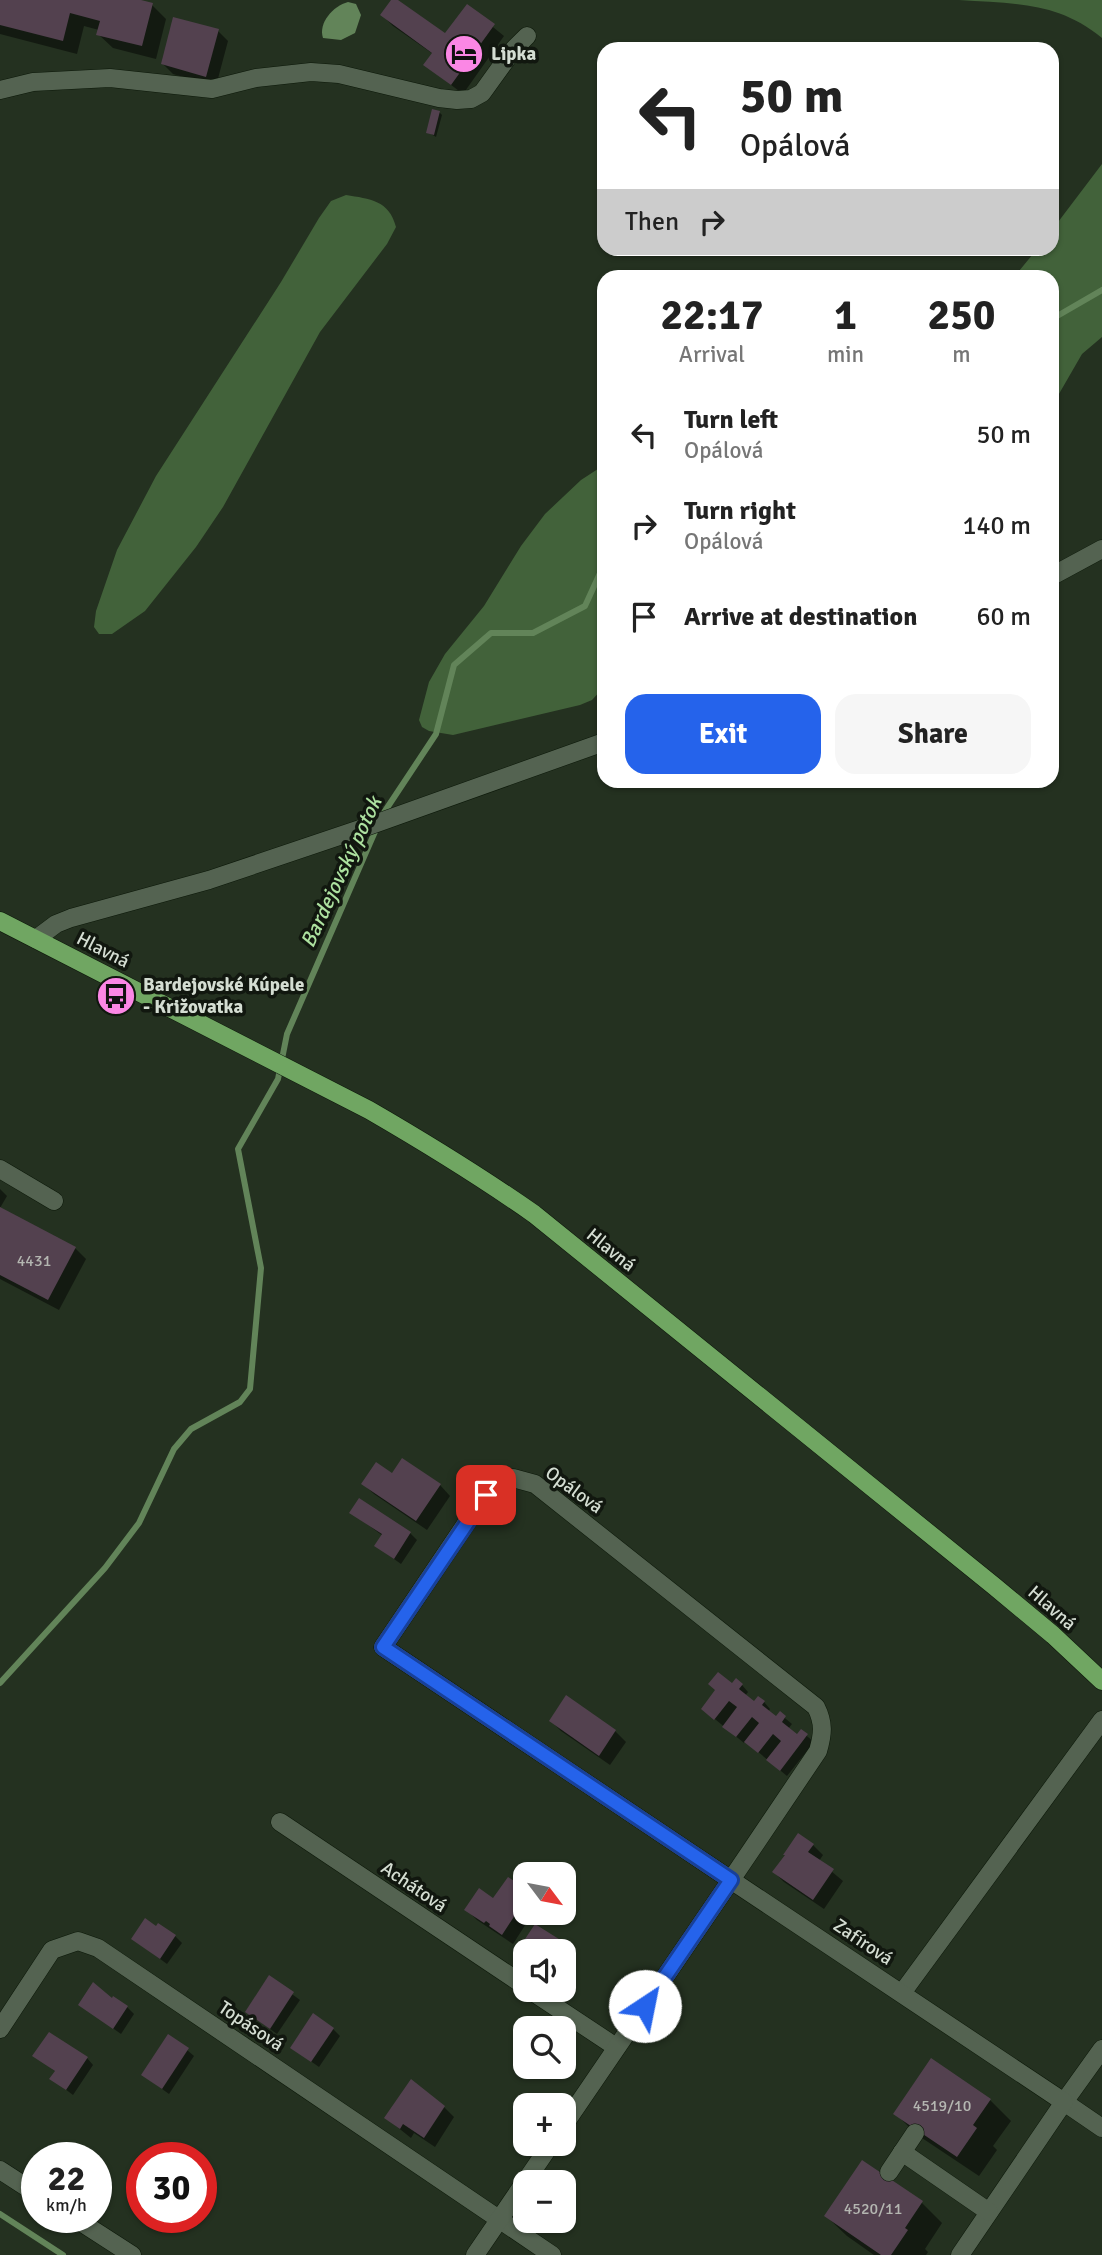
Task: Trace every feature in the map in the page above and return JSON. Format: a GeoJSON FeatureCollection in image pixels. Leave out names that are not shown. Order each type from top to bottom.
{"type":"FeatureCollection","features":[{"type":"Feature","properties":{"kind":"main road","name":"Hlavná"},"geometry":{"type":"LineString","coordinates":[[0,921],[294,1071],[424,1142],[534,1214],[994,1586],[1053,1635],[1102,1681]]}},
{"type":"Feature","properties":{"kind":"street"},"geometry":{"type":"LineString","coordinates":[[0,90],[33,82],[110,78],[212,89],[257,78],[311,72],[340,74],[448,99],[471,99],[482,93],[513,50],[527,36]]}},
{"type":"Feature","properties":{"kind":"street"},"geometry":{"type":"LineString","coordinates":[[1059,572],[1102,550]]}},
{"type":"Feature","properties":{"kind":"street"},"geometry":{"type":"LineString","coordinates":[[36,939],[55,924],[71,918],[172,892],[363,828],[597,744]]}},
{"type":"Feature","properties":{"kind":"street"},"geometry":{"type":"LineString","coordinates":[[0,1169],[54,1200]]}},
{"type":"Feature","properties":{"kind":"street","name":"Opálová"},"geometry":{"type":"LineString","coordinates":[[513,1478],[535,1484],[816,1707],[823,1733],[818,1751],[731,1880],[383,1647],[491,1488],[513,1478]]}},
{"type":"Feature","properties":{"kind":"street"},"geometry":{"type":"LineString","coordinates":[[902,1993],[1102,1720]]}},
{"type":"Feature","properties":{"kind":"street","name":"Achátová"},"geometry":{"type":"LineString","coordinates":[[280,1822],[513,1978]]}},
{"type":"Feature","properties":{"kind":"street"},"geometry":{"type":"LineString","coordinates":[[576,2107],[731,1880]]}},
{"type":"Feature","properties":{"kind":"street","name":"Zafírová"},"geometry":{"type":"LineString","coordinates":[[731,1880],[1102,2128]]}},
{"type":"Feature","properties":{"kind":"street","name":"Topásová"},"geometry":{"type":"LineString","coordinates":[[0,2029],[52,1950],[78,1941],[98,1948],[499,2220]]}},
{"type":"Feature","properties":{"kind":"street"},"geometry":{"type":"LineString","coordinates":[[548,2002],[616,2047]]}},
{"type":"Feature","properties":{"kind":"street"},"geometry":{"type":"LineString","coordinates":[[960,2255],[1102,2049]]}},
{"type":"Feature","properties":{"kind":"street"},"geometry":{"type":"LineString","coordinates":[[889,2172],[915,2133]]}},
{"type":"Feature","properties":{"kind":"street"},"geometry":{"type":"LineString","coordinates":[[902,2152],[989,2212]]}},
{"type":"Feature","properties":{"kind":"street"},"geometry":{"type":"LineString","coordinates":[[475,2255],[543,2156]]}},
{"type":"Feature","properties":{"kind":"street"},"geometry":{"type":"LineString","coordinates":[[0,2171],[21,2184]]}},
{"type":"Feature","properties":{"kind":"street"},"geometry":{"type":"LineString","coordinates":[[499,2220],[552,2255]]}},
{"type":"Feature","properties":{"kind":"street"},"geometry":{"type":"LineString","coordinates":[[98,2233],[132,2255]]}},
{"type":"Feature","properties":{"kind":"shaded area"},"geometry":{"type":"Polygon","coordinates":[[[959,0],[1102,0],[1102,38],[1068,17],[1051,11],[1017,4],[959,0]]]}},
{"type":"Feature","properties":{"kind":"shaded area"},"geometry":{"type":"Polygon","coordinates":[[[348,2],[356,4],[361,15],[355,33],[341,40],[323,38],[323,27],[328,16],[337,7],[348,2]]]}},
{"type":"Feature","properties":{"kind":"shaded area"},"geometry":{"type":"Polygon","coordinates":[[[1102,164],[1102,337],[1082,354],[1059,394],[1059,270],[1020,270],[1031,256],[1059,256],[1059,221],[1102,164]]]}},
{"type":"Feature","properties":{"kind":"shaded area"},"geometry":{"type":"Polygon","coordinates":[[[346,195],[377,202],[389,211],[396,227],[387,244],[320,332],[223,507],[196,547],[145,611],[112,634],[99,634],[94,627],[96,611],[117,550],[156,476],[319,218],[331,201],[346,195]]]}},
{"type":"Feature","properties":{"kind":"shaded area"},"geometry":{"type":"Polygon","coordinates":[[[597,470],[597,695],[580,705],[453,735],[429,731],[422,727],[419,720],[429,682],[445,654],[484,606],[521,546],[545,514],[581,480],[597,470]]]}},
{"type":"Feature","properties":{"kind":"building"},"geometry":{"type":"Polygon","coordinates":[[[0,0],[141,0],[153,3],[142,46],[96,35],[100,21],[70,13],[63,41],[0,25],[0,0]]]}},
{"type":"Feature","properties":{"kind":"building"},"geometry":{"type":"Polygon","coordinates":[[[391,0],[398,0],[445,33],[467,4],[495,24],[451,85],[423,65],[432,53],[380,15],[391,0]]]}},
{"type":"Feature","properties":{"kind":"building"},"geometry":{"type":"Polygon","coordinates":[[[173,17],[219,29],[206,77],[161,64],[173,17]]]}},
{"type":"Feature","properties":{"kind":"building"},"geometry":{"type":"Polygon","coordinates":[[[432,109],[440,111],[434,135],[426,133],[432,109]]]}},
{"type":"Feature","properties":{"kind":"building"},"geometry":{"type":"Polygon","coordinates":[[[0,1207],[76,1247],[48,1300],[0,1275],[0,1207]]]}},
{"type":"Feature","properties":{"kind":"building"},"geometry":{"type":"Polygon","coordinates":[[[402,1458],[441,1484],[416,1521],[361,1484],[376,1462],[392,1473],[402,1458]]]}},
{"type":"Feature","properties":{"kind":"building"},"geometry":{"type":"Polygon","coordinates":[[[359,1498],[411,1532],[394,1559],[374,1546],[382,1534],[349,1513],[359,1498]]]}},
{"type":"Feature","properties":{"kind":"building"},"geometry":{"type":"Polygon","coordinates":[[[718,1672],[732,1683],[736,1678],[743,1684],[739,1689],[754,1701],[758,1696],[765,1701],[762,1705],[776,1716],[780,1711],[786,1716],[782,1722],[797,1734],[801,1729],[808,1734],[780,1771],[766,1760],[781,1741],[773,1734],[758,1753],[744,1742],[759,1723],[752,1717],[736,1737],[722,1727],[737,1707],[729,1701],[714,1720],[701,1709],[715,1690],[708,1684],[718,1672]]]}},
{"type":"Feature","properties":{"kind":"building"},"geometry":{"type":"Polygon","coordinates":[[[566,1695],[616,1730],[599,1756],[549,1721],[566,1695]]]}},
{"type":"Feature","properties":{"kind":"building"},"geometry":{"type":"Polygon","coordinates":[[[798,1833],[814,1844],[808,1852],[834,1869],[813,1900],[772,1872],[798,1833]]]}},
{"type":"Feature","properties":{"kind":"building"},"geometry":{"type":"Polygon","coordinates":[[[508,1877],[513,1880],[513,1918],[502,1935],[486,1921],[484,1923],[464,1910],[479,1888],[493,1898],[508,1877]]]}},
{"type":"Feature","properties":{"kind":"building"},"geometry":{"type":"Polygon","coordinates":[[[145,1918],[176,1935],[160,1959],[131,1939],[145,1918]]]}},
{"type":"Feature","properties":{"kind":"building"},"geometry":{"type":"Polygon","coordinates":[[[537,1925],[559,1939],[525,1939],[537,1925]]]}},
{"type":"Feature","properties":{"kind":"building"},"geometry":{"type":"Polygon","coordinates":[[[269,1975],[294,1992],[270,2029],[245,2012],[269,1975]]]}},
{"type":"Feature","properties":{"kind":"building"},"geometry":{"type":"Polygon","coordinates":[[[93,1982],[112,1998],[113,1996],[128,2006],[113,2029],[78,2005],[93,1982]]]}},
{"type":"Feature","properties":{"kind":"building"},"geometry":{"type":"Polygon","coordinates":[[[313,2013],[334,2028],[311,2062],[290,2048],[313,2013]]]}},
{"type":"Feature","properties":{"kind":"building"},"geometry":{"type":"Polygon","coordinates":[[[49,2032],[88,2057],[66,2090],[49,2079],[55,2071],[32,2056],[49,2032]]]}},
{"type":"Feature","properties":{"kind":"building"},"geometry":{"type":"Polygon","coordinates":[[[168,2034],[189,2048],[162,2089],[141,2075],[168,2034]]]}},
{"type":"Feature","properties":{"kind":"building"},"geometry":{"type":"Polygon","coordinates":[[[931,2058],[991,2099],[973,2125],[977,2128],[957,2157],[893,2114],[931,2058]]]}},
{"type":"Feature","properties":{"kind":"building"},"geometry":{"type":"Polygon","coordinates":[[[411,2079],[445,2106],[424,2138],[403,2124],[400,2129],[384,2118],[411,2079]]]}},
{"type":"Feature","properties":{"kind":"building"},"geometry":{"type":"Polygon","coordinates":[[[862,2160],[923,2201],[891,2255],[881,2255],[824,2216],[862,2160]]]}},
{"type":"Feature","properties":{"kind":"waterway","name":"Bardejovský potok"},"geometry":{"type":"LineString","coordinates":[[1059,315],[1102,290]]}},
{"type":"Feature","properties":{"kind":"waterway","name":"Bardejovský potok"},"geometry":{"type":"LineString","coordinates":[[381,817],[436,734],[454,665],[491,633],[533,633],[585,606],[597,580]]}},
{"type":"Feature","properties":{"kind":"waterway","name":"Bardejovský potok"},"geometry":{"type":"LineString","coordinates":[[0,1683],[105,1568],[139,1523],[174,1449],[191,1429],[240,1402],[250,1389],[261,1268],[238,1149],[278,1079],[287,1034],[377,827]]}},
{"type":"Feature","properties":{"kind":"waterway"},"geometry":{"type":"LineString","coordinates":[[0,2214],[63,2255]]}},
{"type":"Feature","properties":{"kind":"place","name":"Lipka"},"geometry":{"type":"Point","coordinates":[464,54]}},
{"type":"Feature","properties":{"kind":"place","name":"Bardejovské Kúpele - Križovatka"},"geometry":{"type":"Point","coordinates":[116,996]}},
{"type":"Feature","properties":{"kind":"route"},"geometry":{"type":"LineString","coordinates":[[486,1495],[383,1647],[731,1880],[645,2006]]}}]}
